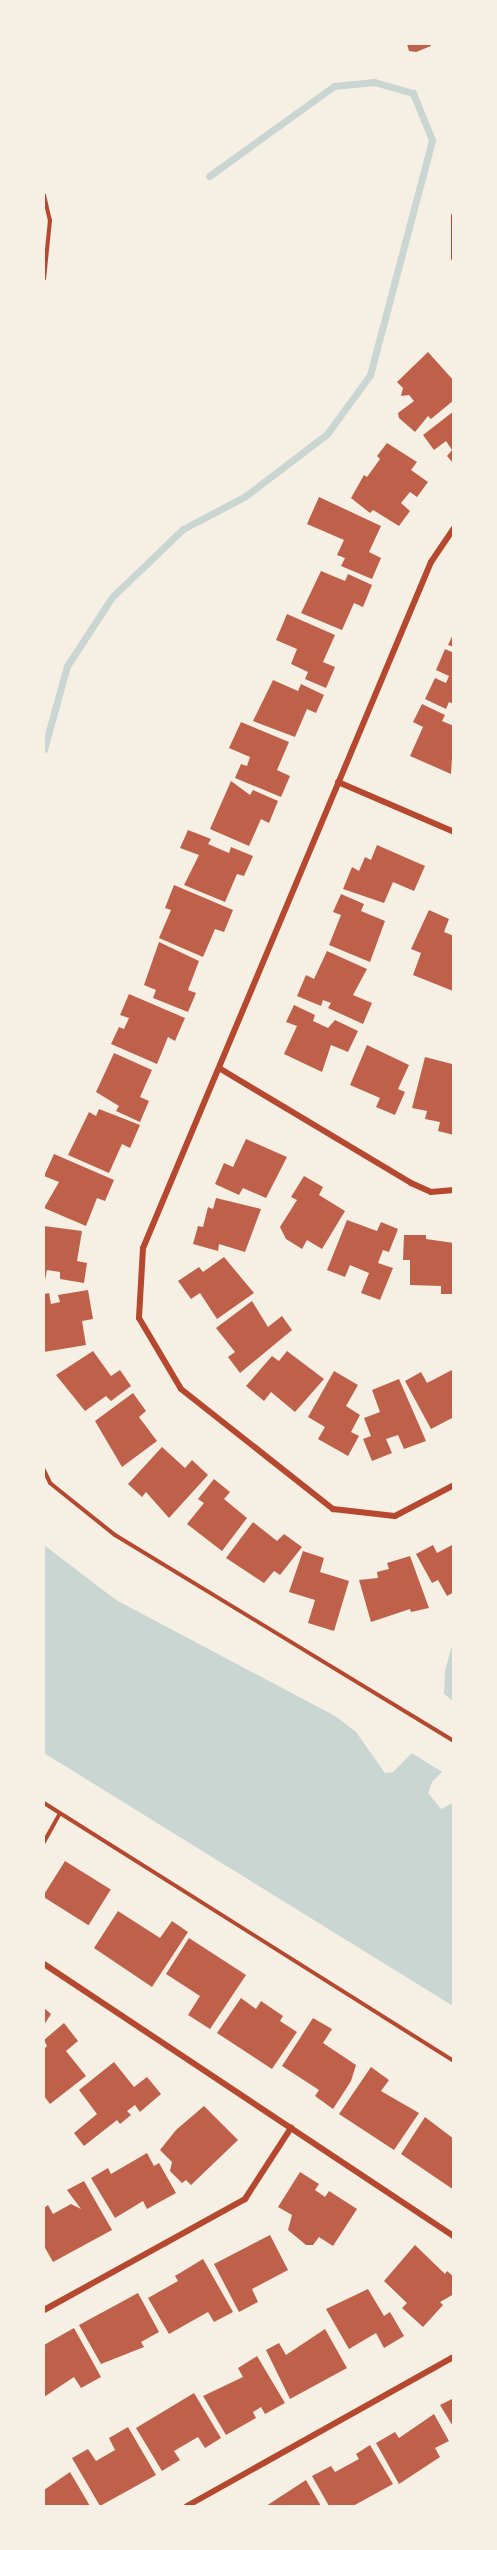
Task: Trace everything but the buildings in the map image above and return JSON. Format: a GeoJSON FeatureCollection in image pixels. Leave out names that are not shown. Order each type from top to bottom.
{"type":"FeatureCollection","features":[{"type":"Feature","properties":{"kind":"street"},"geometry":{"type":"LineString","coordinates":[[453,216],[453,258]]}},
{"type":"Feature","properties":{"kind":"street"},"geometry":{"type":"LineString","coordinates":[[453,528],[431,562],[143,1248],[139,1318],[181,1389],[333,1509],[395,1516],[453,1485]]}},
{"type":"Feature","properties":{"kind":"street"},"geometry":{"type":"LineString","coordinates":[[338,782],[453,832]]}},
{"type":"Feature","properties":{"kind":"street"},"geometry":{"type":"LineString","coordinates":[[219,1068],[411,1183],[431,1192],[453,1190]]}},
{"type":"Feature","properties":{"kind":"street"},"geometry":{"type":"LineString","coordinates":[[44,1964],[453,2236]]}},
{"type":"Feature","properties":{"kind":"street"},"geometry":{"type":"LineString","coordinates":[[44,2310],[245,2199],[291,2128]]}},
{"type":"Feature","properties":{"kind":"street"},"geometry":{"type":"LineString","coordinates":[[187,2506],[453,2357]]}},
{"type":"Feature","properties":{"kind":"path"},"geometry":{"type":"LineString","coordinates":[[44,195],[50,220],[44,279]]}},
{"type":"Feature","properties":{"kind":"path"},"geometry":{"type":"LineString","coordinates":[[44,1470],[50,1483],[116,1535],[453,1741]]}},
{"type":"Feature","properties":{"kind":"path"},"geometry":{"type":"LineString","coordinates":[[44,1803],[453,2061]]}},
{"type":"Feature","properties":{"kind":"path"},"geometry":{"type":"LineString","coordinates":[[44,1842],[60,1813]]}},
{"type":"Feature","properties":{"kind":"shaded area"},"geometry":{"type":"Polygon","coordinates":[[[44,1545],[116,1600],[335,1716],[356,1732],[385,1773],[393,1772],[412,1753],[442,1772],[432,1782],[428,1793],[441,1809],[453,1803],[453,2006],[44,1753],[44,1545]]]}},
{"type":"Feature","properties":{"kind":"shaded area"},"geometry":{"type":"Polygon","coordinates":[[[453,1642],[453,1701],[444,1694],[445,1671],[453,1642]]]}},
{"type":"Feature","properties":{"kind":"waterway"},"geometry":{"type":"LineString","coordinates":[[44,749],[67,666],[112,597],[183,529],[244,497],[327,434],[370,375],[432,140],[413,93],[374,82],[334,86],[209,176]]}}]}
